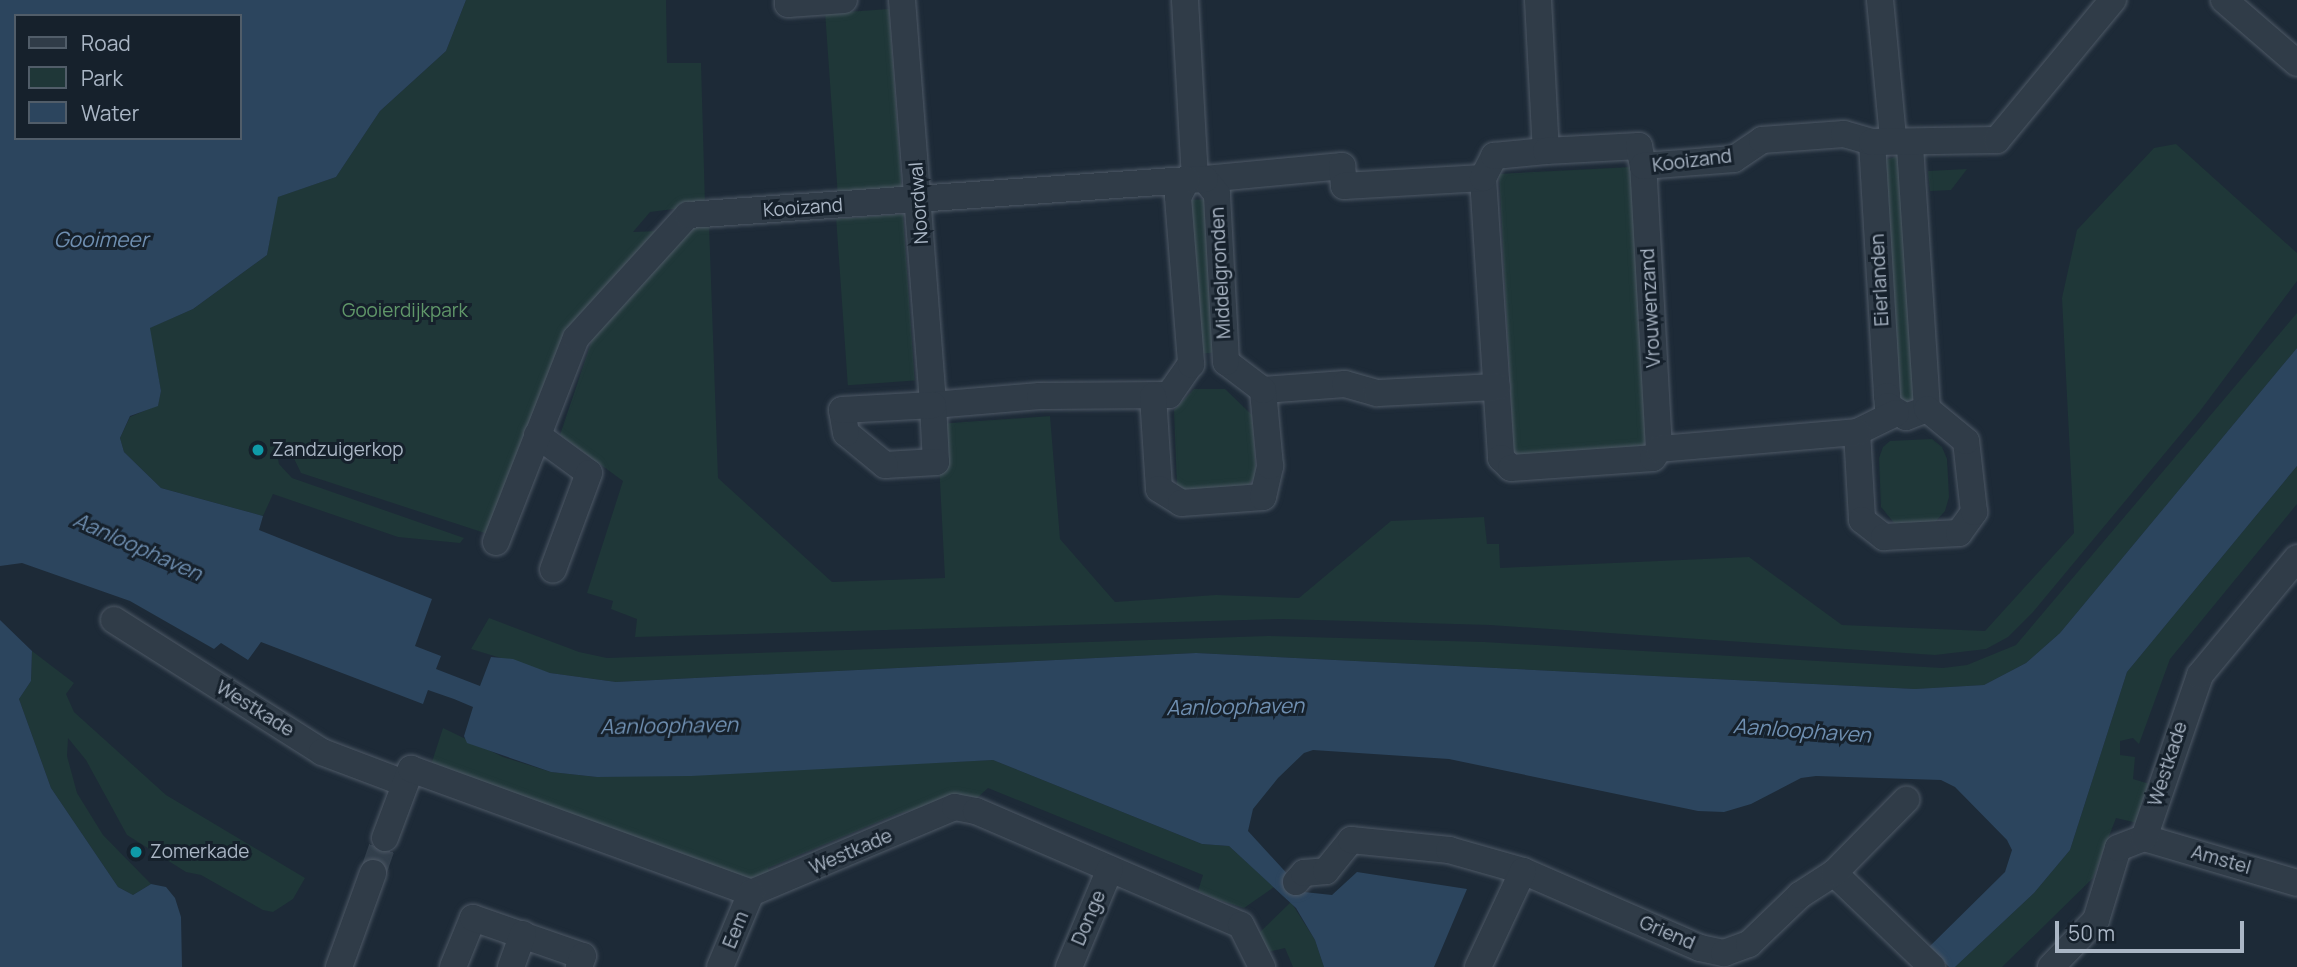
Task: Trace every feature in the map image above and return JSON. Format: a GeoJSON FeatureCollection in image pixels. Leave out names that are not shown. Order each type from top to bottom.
{"type":"FeatureCollection","features":[{"type":"Feature","properties":{"kind":"street"},"geometry":{"type":"LineString","coordinates":[[788,0],[788,4],[844,0]]}},
{"type":"Feature","properties":{"kind":"street","name":"Noordwal"},"geometry":{"type":"LineString","coordinates":[[902,0],[933,405],[1040,396],[1153,396]]}},
{"type":"Feature","properties":{"kind":"street","name":"Middelgronden"},"geometry":{"type":"LineString","coordinates":[[1185,0],[1196,179],[1178,197],[1191,364]]}},
{"type":"Feature","properties":{"kind":"street"},"geometry":{"type":"LineString","coordinates":[[1538,0],[1546,151]]}},
{"type":"Feature","properties":{"kind":"street","name":"Eierlanden"},"geometry":{"type":"LineString","coordinates":[[1880,0],[1891,141],[1927,409]]}},
{"type":"Feature","properties":{"kind":"street","name":"Kooizand"},"geometry":{"type":"LineString","coordinates":[[496,542],[576,338],[688,215],[1342,166],[1345,186],[1483,177],[1494,156],[1546,151],[1639,146],[1643,166],[1734,159],[1762,140],[1844,134],[1891,141],[1997,139],[2113,0]]}},
{"type":"Feature","properties":{"kind":"street"},"geometry":{"type":"LineString","coordinates":[[2224,0],[2297,63]]}},
{"type":"Feature","properties":{"kind":"street","name":"Eierlanden"},"geometry":{"type":"LineString","coordinates":[[1891,141],[1887,396],[1896,413]]}},
{"type":"Feature","properties":{"kind":"street","name":"Vrouwenzand"},"geometry":{"type":"LineString","coordinates":[[1643,166],[1659,449]]}},
{"type":"Feature","properties":{"kind":"street"},"geometry":{"type":"LineString","coordinates":[[1483,177],[1501,458],[1511,468],[1653,458],[1659,449],[1857,432],[1896,413],[1916,416],[1927,409],[1966,442],[1973,512],[1959,533],[1884,537],[1862,520],[1857,432]]}},
{"type":"Feature","properties":{"kind":"street","name":"Middelgronden"},"geometry":{"type":"LineString","coordinates":[[1196,179],[1217,194],[1226,362],[1264,390]]}},
{"type":"Feature","properties":{"kind":"street"},"geometry":{"type":"LineString","coordinates":[[1226,362],[1191,364],[1170,395],[1153,396],[1159,489],[1181,503],[1263,496],[1270,466],[1264,390],[1345,384],[1377,393],[1497,387]]}},
{"type":"Feature","properties":{"kind":"street"},"geometry":{"type":"LineString","coordinates":[[537,435],[589,473],[553,570]]}},
{"type":"Feature","properties":{"kind":"street","name":"Westkade"},"geometry":{"type":"LineString","coordinates":[[2144,838],[2200,675],[2297,558]]}},
{"type":"Feature","properties":{"kind":"street","name":"Westkade"},"geometry":{"type":"LineString","coordinates":[[114,620],[322,751],[408,776],[751,893],[955,807],[976,811],[1241,925],[1262,967]]}},
{"type":"Feature","properties":{"kind":"street"},"geometry":{"type":"LineString","coordinates":[[385,838],[408,776]]}},
{"type":"Feature","properties":{"kind":"street","name":"Griend"},"geometry":{"type":"LineString","coordinates":[[1296,882],[1304,873],[1326,871],[1351,841],[1449,850],[1523,871],[1700,948],[1724,953],[1749,944],[1800,895],[1834,873],[1906,800]]}},
{"type":"Feature","properties":{"kind":"street"},"geometry":{"type":"LineString","coordinates":[[2051,967],[2096,920],[2118,848],[2144,838]]}},
{"type":"Feature","properties":{"kind":"street","name":"Amstel"},"geometry":{"type":"LineString","coordinates":[[2144,838],[2297,883]]}},
{"type":"Feature","properties":{"kind":"street","name":"Donge"},"geometry":{"type":"LineString","coordinates":[[1069,967],[1110,869]]}},
{"type":"Feature","properties":{"kind":"street"},"geometry":{"type":"LineString","coordinates":[[1478,967],[1523,871]]}},
{"type":"Feature","properties":{"kind":"street"},"geometry":{"type":"LineString","coordinates":[[339,967],[373,873]]}},
{"type":"Feature","properties":{"kind":"street"},"geometry":{"type":"LineString","coordinates":[[1834,873],[1932,967]]}},
{"type":"Feature","properties":{"kind":"street","name":"Eem"},"geometry":{"type":"LineString","coordinates":[[720,967],[751,893]]}},
{"type":"Feature","properties":{"kind":"street"},"geometry":{"type":"LineString","coordinates":[[453,967],[473,918],[583,956],[579,967]]}},
{"type":"Feature","properties":{"kind":"street"},"geometry":{"type":"LineString","coordinates":[[511,967],[523,934]]}},
{"type":"Feature","properties":{"kind":"green space","name":"Gooierdijkpark"},"geometry":{"type":"Polygon","coordinates":[[[466,0],[666,0],[667,63],[701,63],[705,205],[650,212],[633,232],[659,231],[574,323],[494,536],[301,473],[287,444],[274,439],[279,464],[292,478],[464,538],[460,543],[398,537],[273,494],[263,516],[161,488],[124,452],[120,438],[130,417],[158,405],[161,391],[149,328],[193,309],[267,255],[277,197],[336,177],[380,111],[446,51],[466,0]]]}},
{"type":"Feature","properties":{"kind":"green space"},"geometry":{"type":"Polygon","coordinates":[[[889,9],[902,193],[838,197],[825,13],[889,9]]]}},
{"type":"Feature","properties":{"kind":"green space"},"geometry":{"type":"Polygon","coordinates":[[[2176,144],[2297,253],[2297,281],[2200,411],[2033,612],[2008,637],[1986,649],[1935,655],[1490,625],[1281,619],[635,637],[637,619],[611,609],[613,601],[587,593],[623,481],[560,435],[596,328],[690,225],[709,224],[718,478],[832,582],[945,578],[937,424],[1050,416],[1060,539],[1115,602],[1216,595],[1299,598],[1391,521],[1484,517],[1487,544],[1499,544],[1500,568],[1749,557],[1842,625],[1985,631],[2074,533],[2062,298],[2077,230],[2154,148],[2176,144]]]}},
{"type":"Feature","properties":{"kind":"green space"},"geometry":{"type":"Polygon","coordinates":[[[1898,156],[1918,397],[1902,404],[1895,400],[1880,162],[1898,156]]]}},
{"type":"Feature","properties":{"kind":"green space"},"geometry":{"type":"Polygon","coordinates":[[[1631,167],[1646,451],[1514,458],[1499,174],[1631,167]]]}},
{"type":"Feature","properties":{"kind":"green space"},"geometry":{"type":"Polygon","coordinates":[[[1967,169],[1951,190],[1930,191],[1928,171],[1967,169]]]}},
{"type":"Feature","properties":{"kind":"green space"},"geometry":{"type":"Polygon","coordinates":[[[1212,199],[1219,352],[1199,354],[1188,200],[1212,199]]]}},
{"type":"Feature","properties":{"kind":"green space"},"geometry":{"type":"Polygon","coordinates":[[[903,214],[915,381],[848,385],[836,219],[903,214]]]}},
{"type":"Feature","properties":{"kind":"green space"},"geometry":{"type":"Polygon","coordinates":[[[2297,313],[2297,348],[2060,633],[2026,663],[1984,685],[1915,689],[1196,653],[616,682],[550,673],[471,649],[489,618],[579,652],[607,658],[1268,636],[1484,642],[1943,668],[1967,665],[2016,645],[2297,313]]]}},
{"type":"Feature","properties":{"kind":"green space"},"geometry":{"type":"Polygon","coordinates":[[[1194,389],[1225,389],[1252,415],[1256,476],[1244,490],[1181,491],[1177,486],[1174,410],[1194,389]]]}},
{"type":"Feature","properties":{"kind":"green space"},"geometry":{"type":"Polygon","coordinates":[[[1932,439],[1942,447],[1947,459],[1949,497],[1945,511],[1935,522],[1895,524],[1881,507],[1879,458],[1883,447],[1890,441],[1932,439]]]}},
{"type":"Feature","properties":{"kind":"green space"},"geometry":{"type":"Polygon","coordinates":[[[2297,466],[2297,504],[2170,659],[2139,744],[2133,738],[2120,741],[2120,755],[2135,757],[2133,779],[2153,785],[2142,824],[2116,818],[2093,878],[2002,967],[1955,967],[2034,893],[2070,850],[2127,672],[2297,466]]]}},
{"type":"Feature","properties":{"kind":"green space"},"geometry":{"type":"Polygon","coordinates":[[[32,651],[74,683],[66,694],[74,712],[166,795],[305,878],[293,899],[273,912],[263,910],[201,875],[186,872],[127,835],[86,760],[68,738],[67,756],[77,793],[103,835],[151,884],[133,895],[118,887],[51,788],[19,699],[31,681],[32,651]]]}},
{"type":"Feature","properties":{"kind":"green space"},"geometry":{"type":"Polygon","coordinates":[[[443,728],[503,757],[551,772],[597,777],[993,760],[1202,844],[1229,846],[1274,887],[1244,908],[1216,899],[1198,891],[1203,875],[988,788],[975,800],[964,797],[897,814],[768,868],[770,874],[747,883],[431,765],[443,728]]]}},
{"type":"Feature","properties":{"kind":"green space"},"geometry":{"type":"Polygon","coordinates":[[[1291,902],[1315,940],[1324,967],[1293,967],[1285,948],[1268,952],[1259,933],[1291,902]]]}},
{"type":"Feature","properties":{"kind":"water"},"geometry":{"type":"Polygon","coordinates":[[[0,0],[466,0],[446,51],[380,111],[336,177],[278,197],[267,255],[193,309],[150,328],[161,391],[158,406],[130,416],[120,438],[124,452],[161,488],[263,516],[259,530],[432,599],[415,646],[441,656],[436,669],[480,686],[491,657],[513,659],[550,673],[616,682],[1196,653],[1915,689],[1984,685],[2026,663],[2060,633],[2297,348],[2297,466],[2127,672],[2070,850],[2034,893],[1955,967],[1949,967],[1929,947],[2005,872],[2012,850],[2007,840],[1955,787],[1941,780],[1816,776],[1801,778],[1751,804],[1724,812],[1698,811],[1449,759],[1313,750],[1304,753],[1278,778],[1253,809],[1248,831],[1304,892],[1332,895],[1357,872],[1467,889],[1434,967],[1324,967],[1315,940],[1296,908],[1229,846],[1202,844],[993,760],[691,776],[597,777],[551,772],[467,743],[464,736],[473,707],[454,699],[428,690],[423,704],[261,642],[248,660],[221,643],[214,649],[130,601],[22,563],[0,566],[0,0]]]}},
{"type":"Feature","properties":{"kind":"water"},"geometry":{"type":"Polygon","coordinates":[[[0,620],[32,651],[31,681],[19,699],[51,788],[118,887],[133,895],[151,884],[166,887],[175,898],[181,917],[182,967],[0,967],[0,620]]]}},
{"type":"Feature","properties":{"kind":"tunnel"},"geometry":{"type":"LineString","coordinates":[[373,873],[385,838]]}},
{"type":"Feature","properties":{"kind":"place","name":"Zandzuigerkop"},"geometry":{"type":"Point","coordinates":[258,450]}},
{"type":"Feature","properties":{"kind":"place","name":"Zomerkade"},"geometry":{"type":"Point","coordinates":[136,852]}},
{"type":"Feature","properties":{"kind":"water label","name":"Gooimeer"},"geometry":{"type":"Point","coordinates":[101,239]}},
{"type":"Feature","properties":{"kind":"water label","name":"Aanloophaven"},"geometry":{"type":"Point","coordinates":[138,546]}},
{"type":"Feature","properties":{"kind":"water label","name":"Aanloophaven"},"geometry":{"type":"Point","coordinates":[1235,706]}},
{"type":"Feature","properties":{"kind":"water label","name":"Aanloophaven"},"geometry":{"type":"Point","coordinates":[669,725]}},
{"type":"Feature","properties":{"kind":"water label","name":"Aanloophaven"},"geometry":{"type":"Point","coordinates":[1802,730]}}]}
